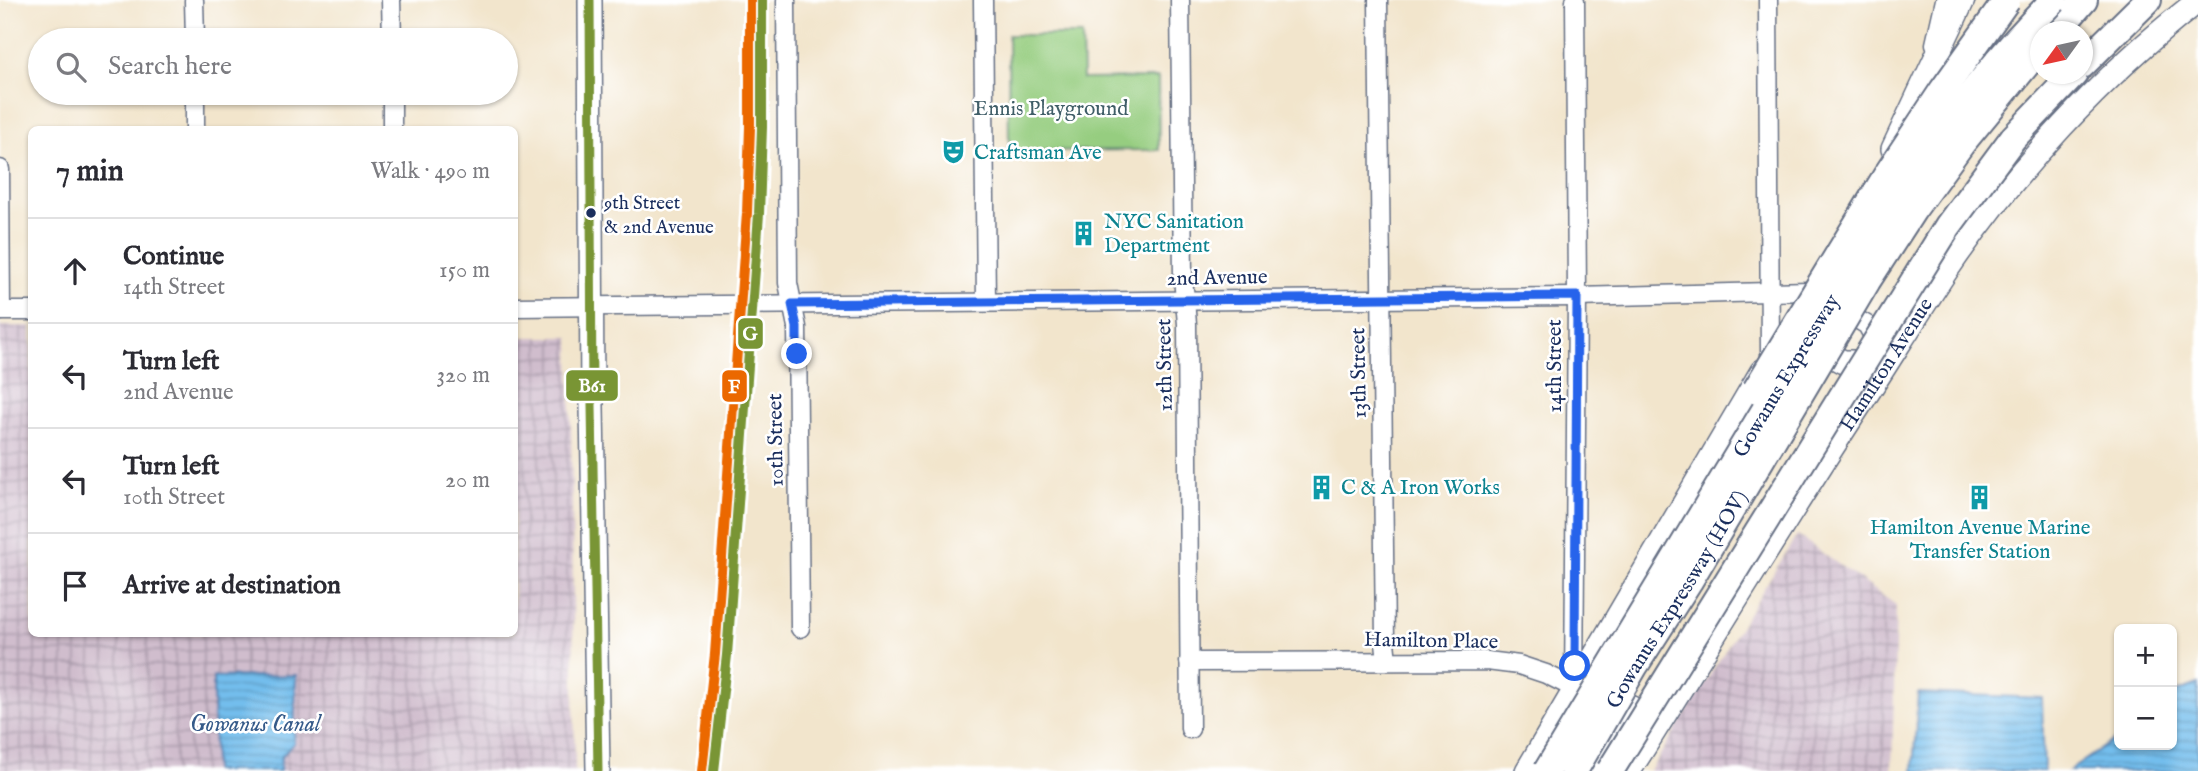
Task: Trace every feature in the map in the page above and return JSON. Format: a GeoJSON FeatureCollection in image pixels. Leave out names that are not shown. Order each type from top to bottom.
{"type":"FeatureCollection","features":[{"type":"Feature","properties":{"kind":"highway"},"geometry":{"type":"LineString","coordinates":[[1883,169],[1992,0]]}},
{"type":"Feature","properties":{"kind":"highway"},"geometry":{"type":"LineString","coordinates":[[1584,691],[1609,640],[1814,292],[1901,152],[2007,0]]}},
{"type":"Feature","properties":{"kind":"highway","name":"Gowanus Expressway"},"geometry":{"type":"LineString","coordinates":[[1547,771],[1584,691],[1843,279],[1908,181],[1999,60],[2054,0]]}},
{"type":"Feature","properties":{"kind":"highway"},"geometry":{"type":"LineString","coordinates":[[2066,21],[2084,0]]}},
{"type":"Feature","properties":{"kind":"highway"},"geometry":{"type":"LineString","coordinates":[[2093,32],[2121,0]]}},
{"type":"Feature","properties":{"kind":"highway"},"geometry":{"type":"LineString","coordinates":[[2093,54],[2148,0]]}},
{"type":"Feature","properties":{"kind":"highway","name":"Gowanus Expressway (HOV)"},"geometry":{"type":"LineString","coordinates":[[1574,771],[1867,281],[1913,210],[1962,143],[2030,60]]}},
{"type":"Feature","properties":{"kind":"highway"},"geometry":{"type":"LineString","coordinates":[[1610,771],[1948,226],[2052,84]]}},
{"type":"Feature","properties":{"kind":"highway"},"geometry":{"type":"LineString","coordinates":[[2013,138],[2064,84]]}},
{"type":"Feature","properties":{"kind":"main road"},"geometry":{"type":"LineString","coordinates":[[590,0],[598,771]]}},
{"type":"Feature","properties":{"kind":"main road"},"geometry":{"type":"LineString","coordinates":[[1527,771],[1584,691],[1770,357],[1883,169],[1963,0]]}},
{"type":"Feature","properties":{"kind":"main road","name":"Hamilton Avenue"},"geometry":{"type":"LineString","coordinates":[[1629,771],[1788,515],[1947,270],[2029,164],[2127,63],[2198,1]]}},
{"type":"Feature","properties":{"kind":"main road"},"geometry":{"type":"LineString","coordinates":[[1792,321],[1809,342],[1843,362],[1887,362]]}},
{"type":"Feature","properties":{"kind":"main road"},"geometry":{"type":"LineString","coordinates":[[1593,771],[1632,708]]}},
{"type":"Feature","properties":{"kind":"street"},"geometry":{"type":"LineString","coordinates":[[194,0],[195,28]]}},
{"type":"Feature","properties":{"kind":"street"},"geometry":{"type":"LineString","coordinates":[[391,0],[392,28]]}},
{"type":"Feature","properties":{"kind":"street","name":"10th Street"},"geometry":{"type":"LineString","coordinates":[[786,0],[788,283],[797,327],[800,628]]}},
{"type":"Feature","properties":{"kind":"street"},"geometry":{"type":"LineString","coordinates":[[983,0],[986,302]]}},
{"type":"Feature","properties":{"kind":"street","name":"12th Street"},"geometry":{"type":"LineString","coordinates":[[1180,0],[1183,277],[1187,324],[1189,729]]}},
{"type":"Feature","properties":{"kind":"street","name":"13th Street"},"geometry":{"type":"LineString","coordinates":[[1378,0],[1387,661]]}},
{"type":"Feature","properties":{"kind":"street","name":"14th Street"},"geometry":{"type":"LineString","coordinates":[[1575,0],[1584,691]]}},
{"type":"Feature","properties":{"kind":"street"},"geometry":{"type":"LineString","coordinates":[[1768,0],[1770,357]]}},
{"type":"Feature","properties":{"kind":"street"},"geometry":{"type":"LineString","coordinates":[[1926,80],[1945,0]]}},
{"type":"Feature","properties":{"kind":"street"},"geometry":{"type":"LineString","coordinates":[[195,105],[195,126]]}},
{"type":"Feature","properties":{"kind":"street"},"geometry":{"type":"LineString","coordinates":[[392,105],[392,126]]}},
{"type":"Feature","properties":{"kind":"street"},"geometry":{"type":"LineString","coordinates":[[0,169],[1,311],[28,311]]}},
{"type":"Feature","properties":{"kind":"street"},"geometry":{"type":"LineString","coordinates":[[1809,290],[1867,325],[1887,362]]}},
{"type":"Feature","properties":{"kind":"street","name":"2nd Avenue"},"geometry":{"type":"LineString","coordinates":[[518,307],[1577,296],[1809,290]]}},
{"type":"Feature","properties":{"kind":"street","name":"Hamilton Place"},"geometry":{"type":"LineString","coordinates":[[1189,662],[1487,661],[1511,664],[1546,674],[1584,691],[1663,718]]}},
{"type":"Feature","properties":{"kind":"shaded area"},"geometry":{"type":"Polygon","coordinates":[[[0,326],[28,326],[28,637],[518,637],[518,337],[570,337],[575,771],[280,771],[281,757],[288,748],[213,677],[214,771],[0,771],[0,326]]]}},
{"type":"Feature","properties":{"kind":"shaded area"},"geometry":{"type":"Polygon","coordinates":[[[1797,535],[1896,605],[1892,771],[1650,771],[1797,535]]]}},
{"type":"Feature","properties":{"kind":"green space","name":"Ennis Playground"},"geometry":{"type":"Polygon","coordinates":[[[1008,35],[1082,35],[1083,79],[1158,78],[1159,150],[1009,151],[1008,35]]]}},
{"type":"Feature","properties":{"kind":"water","name":"Gowanus Canal"},"geometry":{"type":"Polygon","coordinates":[[[296,675],[294,743],[281,757],[280,771],[214,771],[213,677],[296,675]]]}},
{"type":"Feature","properties":{"kind":"water"},"geometry":{"type":"Polygon","coordinates":[[[2198,684],[2198,771],[2069,771],[2114,740],[2114,750],[2177,750],[2177,692],[2198,684]]]}},
{"type":"Feature","properties":{"kind":"water"},"geometry":{"type":"Polygon","coordinates":[[[1918,693],[2042,698],[2044,771],[1913,771],[1918,693]]]}},
{"type":"Feature","properties":{"kind":"transit line","name":"B61"},"geometry":{"type":"LineString","coordinates":[[590,0],[592,406],[598,771]]}},
{"type":"Feature","properties":{"kind":"transit line","name":"F"},"geometry":{"type":"LineString","coordinates":[[702,771],[715,654],[747,213],[750,0]]}},
{"type":"Feature","properties":{"kind":"transit line","name":"G"},"geometry":{"type":"LineString","coordinates":[[714,771],[727,655],[759,214],[762,0]]}},
{"type":"Feature","properties":{"kind":"place","name":"Craftsman Ave"},"geometry":{"type":"Point","coordinates":[954,152]}},
{"type":"Feature","properties":{"kind":"place","name":"9th Street & 2nd Avenue"},"geometry":{"type":"Point","coordinates":[591,213]}},
{"type":"Feature","properties":{"kind":"place","name":"NYC Sanitation Department"},"geometry":{"type":"Point","coordinates":[1084,233]}},
{"type":"Feature","properties":{"kind":"place","name":"C & A Iron Works"},"geometry":{"type":"Point","coordinates":[1321,487]}},
{"type":"Feature","properties":{"kind":"place","name":"Hamilton Avenue Marine Transfer Station"},"geometry":{"type":"Point","coordinates":[1980,498]}},
{"type":"Feature","properties":{"kind":"route"},"geometry":{"type":"LineString","coordinates":[[797,354],[797,327],[792,304],[1577,296],[1575,666]]}}]}
